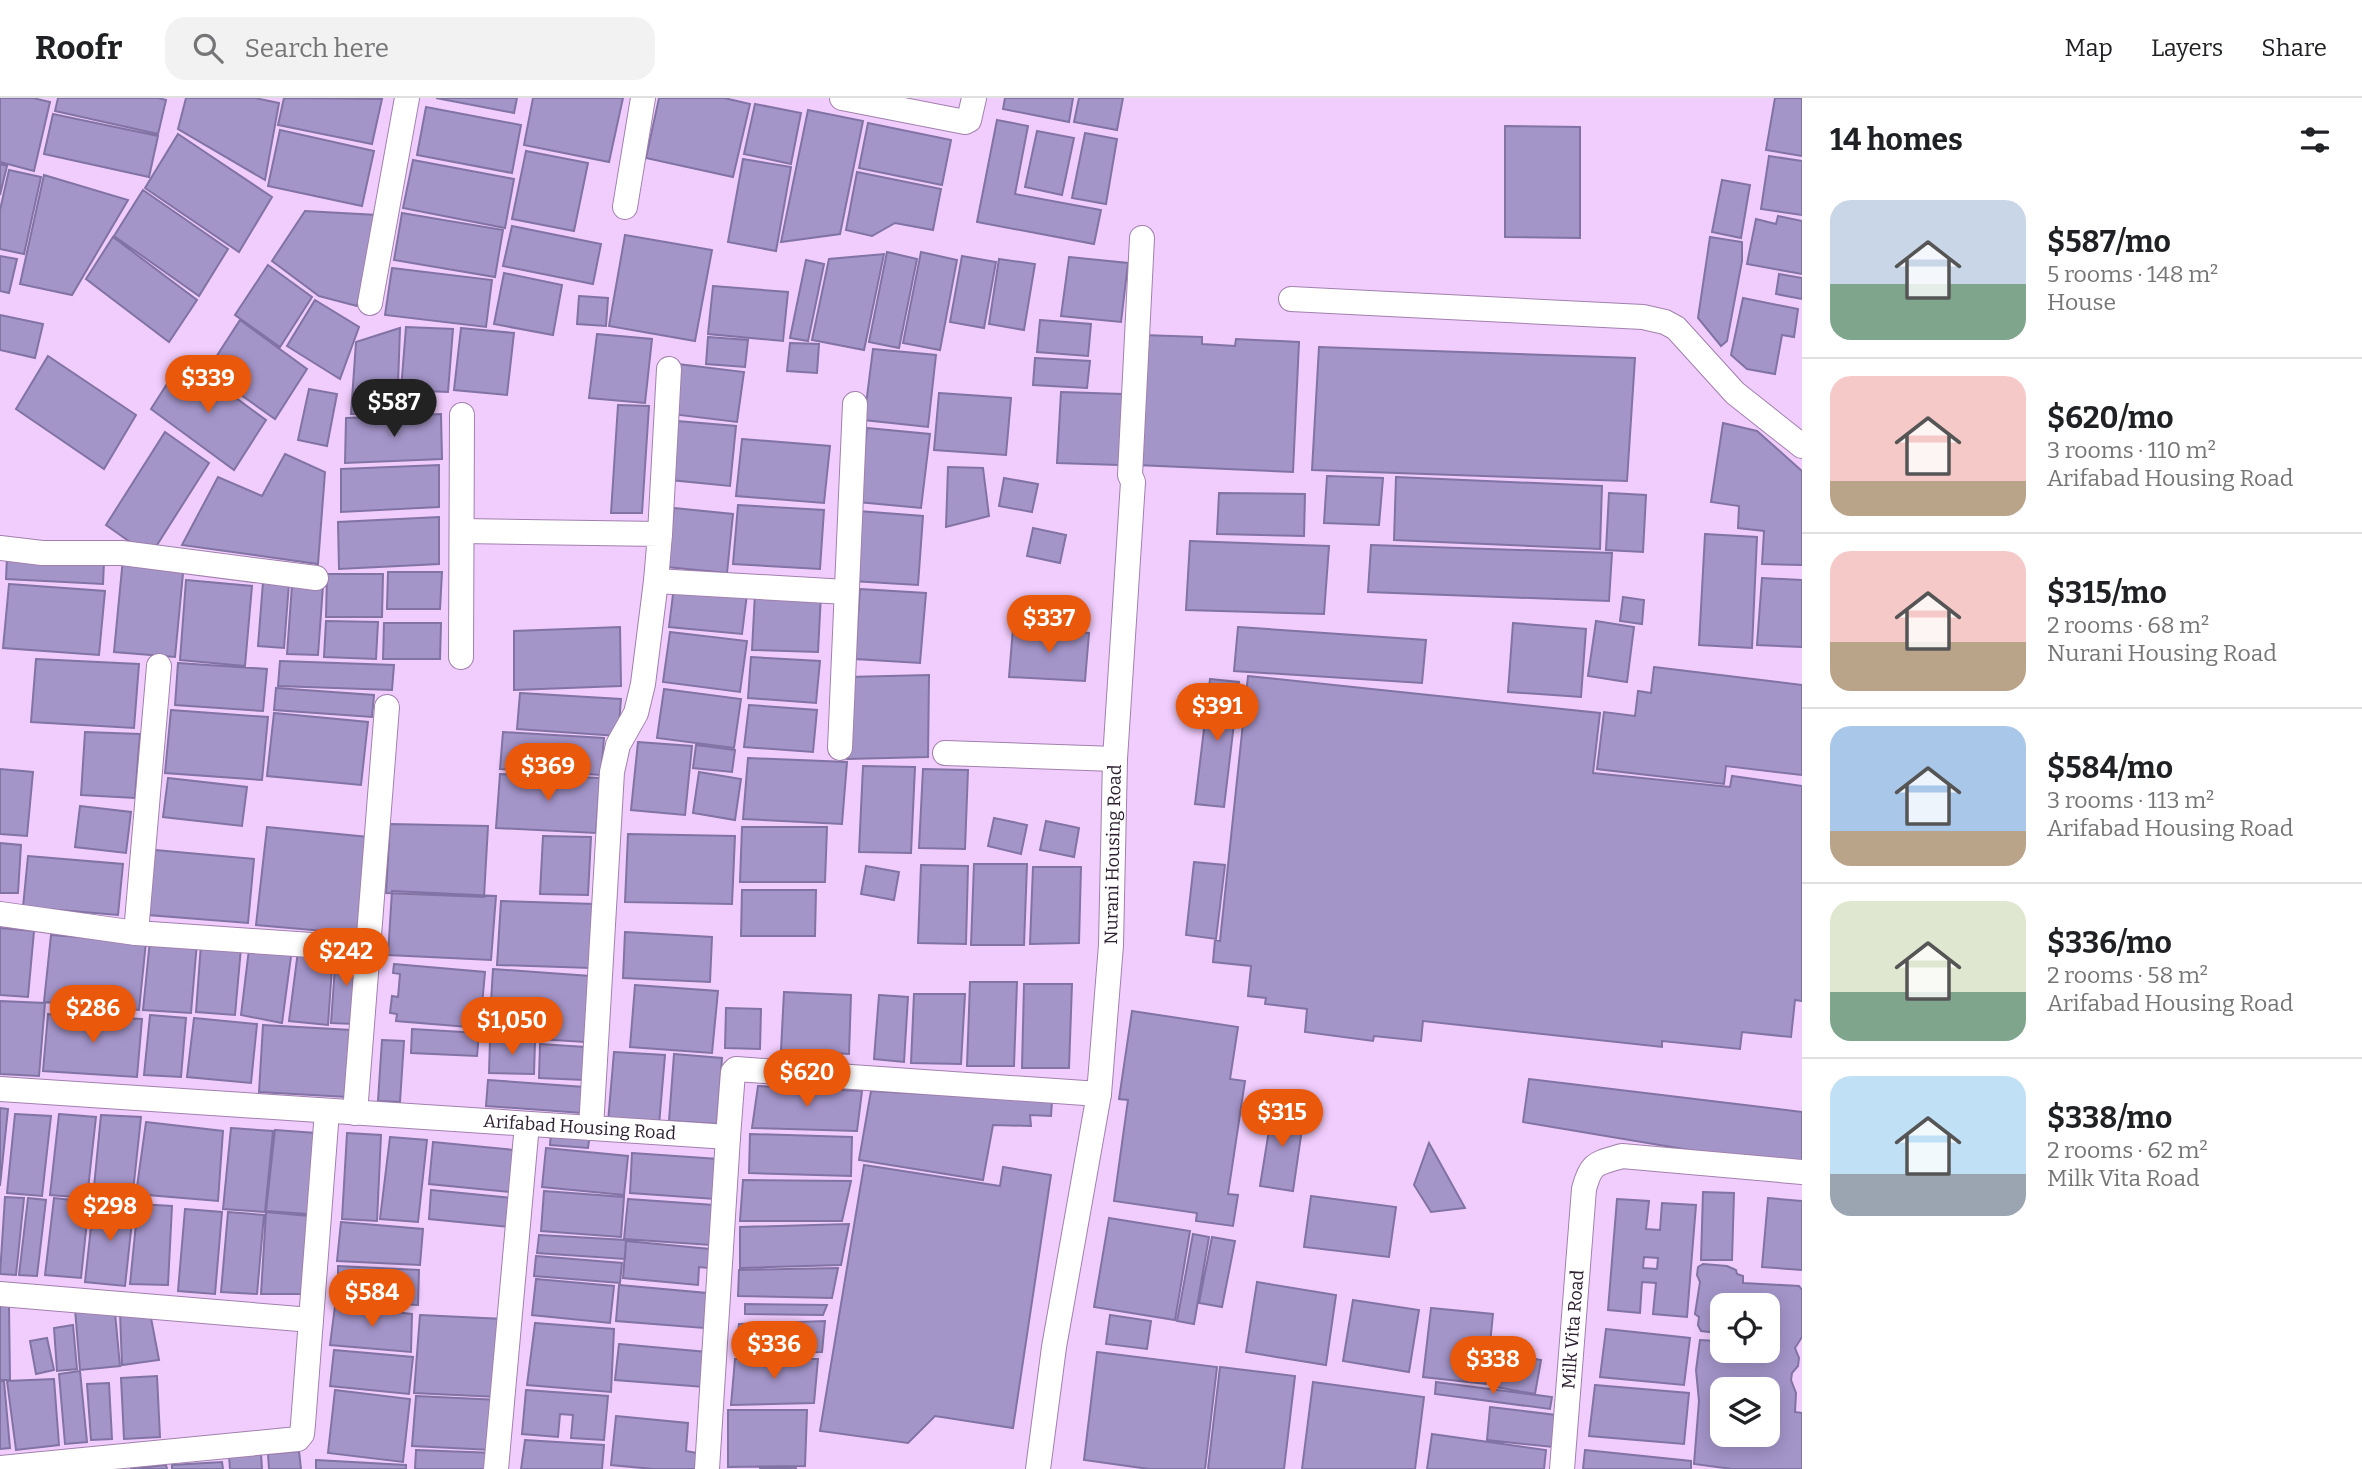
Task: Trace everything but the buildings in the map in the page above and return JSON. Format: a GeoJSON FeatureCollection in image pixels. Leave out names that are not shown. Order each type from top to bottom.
{"type":"FeatureCollection","features":[{"type":"Feature","properties":{"kind":"street"},"geometry":{"type":"LineString","coordinates":[[370,303],[407,98]]}},
{"type":"Feature","properties":{"kind":"street"},"geometry":{"type":"LineString","coordinates":[[625,207],[643,98]]}},
{"type":"Feature","properties":{"kind":"street"},"geometry":{"type":"LineString","coordinates":[[842,98],[965,122],[969,120],[974,98]]}},
{"type":"Feature","properties":{"kind":"street","name":"Nurani Housing Road"},"geometry":{"type":"LineString","coordinates":[[1038,1469],[1054,1347],[1099,1094],[1111,946],[1115,759],[1133,482],[1130,475],[1142,238]]}},
{"type":"Feature","properties":{"kind":"street"},"geometry":{"type":"LineString","coordinates":[[1291,299],[1643,317],[1665,322],[1676,328],[1735,393],[1802,446]]}},
{"type":"Feature","properties":{"kind":"street"},"geometry":{"type":"LineString","coordinates":[[590,1128],[612,772],[618,745],[636,713],[643,684],[660,534],[669,369]]}},
{"type":"Feature","properties":{"kind":"street"},"geometry":{"type":"LineString","coordinates":[[840,748],[855,404]]}},
{"type":"Feature","properties":{"kind":"street"},"geometry":{"type":"LineString","coordinates":[[461,657],[462,415]]}},
{"type":"Feature","properties":{"kind":"street"},"geometry":{"type":"LineString","coordinates":[[461,531],[660,534]]}},
{"type":"Feature","properties":{"kind":"street"},"geometry":{"type":"LineString","coordinates":[[0,548],[42,553],[122,553],[316,578]]}},
{"type":"Feature","properties":{"kind":"street"},"geometry":{"type":"LineString","coordinates":[[656,581],[846,592]]}},
{"type":"Feature","properties":{"kind":"street"},"geometry":{"type":"LineString","coordinates":[[136,933],[159,666]]}},
{"type":"Feature","properties":{"kind":"street"},"geometry":{"type":"LineString","coordinates":[[355,1113],[387,707]]}},
{"type":"Feature","properties":{"kind":"street"},"geometry":{"type":"LineString","coordinates":[[945,753],[1115,759]]}},
{"type":"Feature","properties":{"kind":"street"},"geometry":{"type":"LineString","coordinates":[[0,914],[136,933],[369,949]]}},
{"type":"Feature","properties":{"kind":"street"},"geometry":{"type":"LineString","coordinates":[[707,1469],[728,1138],[733,1072],[736,1069],[1099,1094]]}},
{"type":"Feature","properties":{"kind":"street","name":"Arifabad Housing Road"},"geometry":{"type":"LineString","coordinates":[[0,1089],[728,1138]]}},
{"type":"Feature","properties":{"kind":"street"},"geometry":{"type":"LineString","coordinates":[[0,1468],[298,1438],[302,1434],[327,1111]]}},
{"type":"Feature","properties":{"kind":"street"},"geometry":{"type":"LineString","coordinates":[[496,1469],[527,1124]]}},
{"type":"Feature","properties":{"kind":"street","name":"Milk Vita Road"},"geometry":{"type":"LineString","coordinates":[[1562,1469],[1584,1189],[1589,1171],[1601,1162],[1622,1156],[1802,1172]]}},
{"type":"Feature","properties":{"kind":"street"},"geometry":{"type":"LineString","coordinates":[[0,1294],[311,1320]]}}]}
